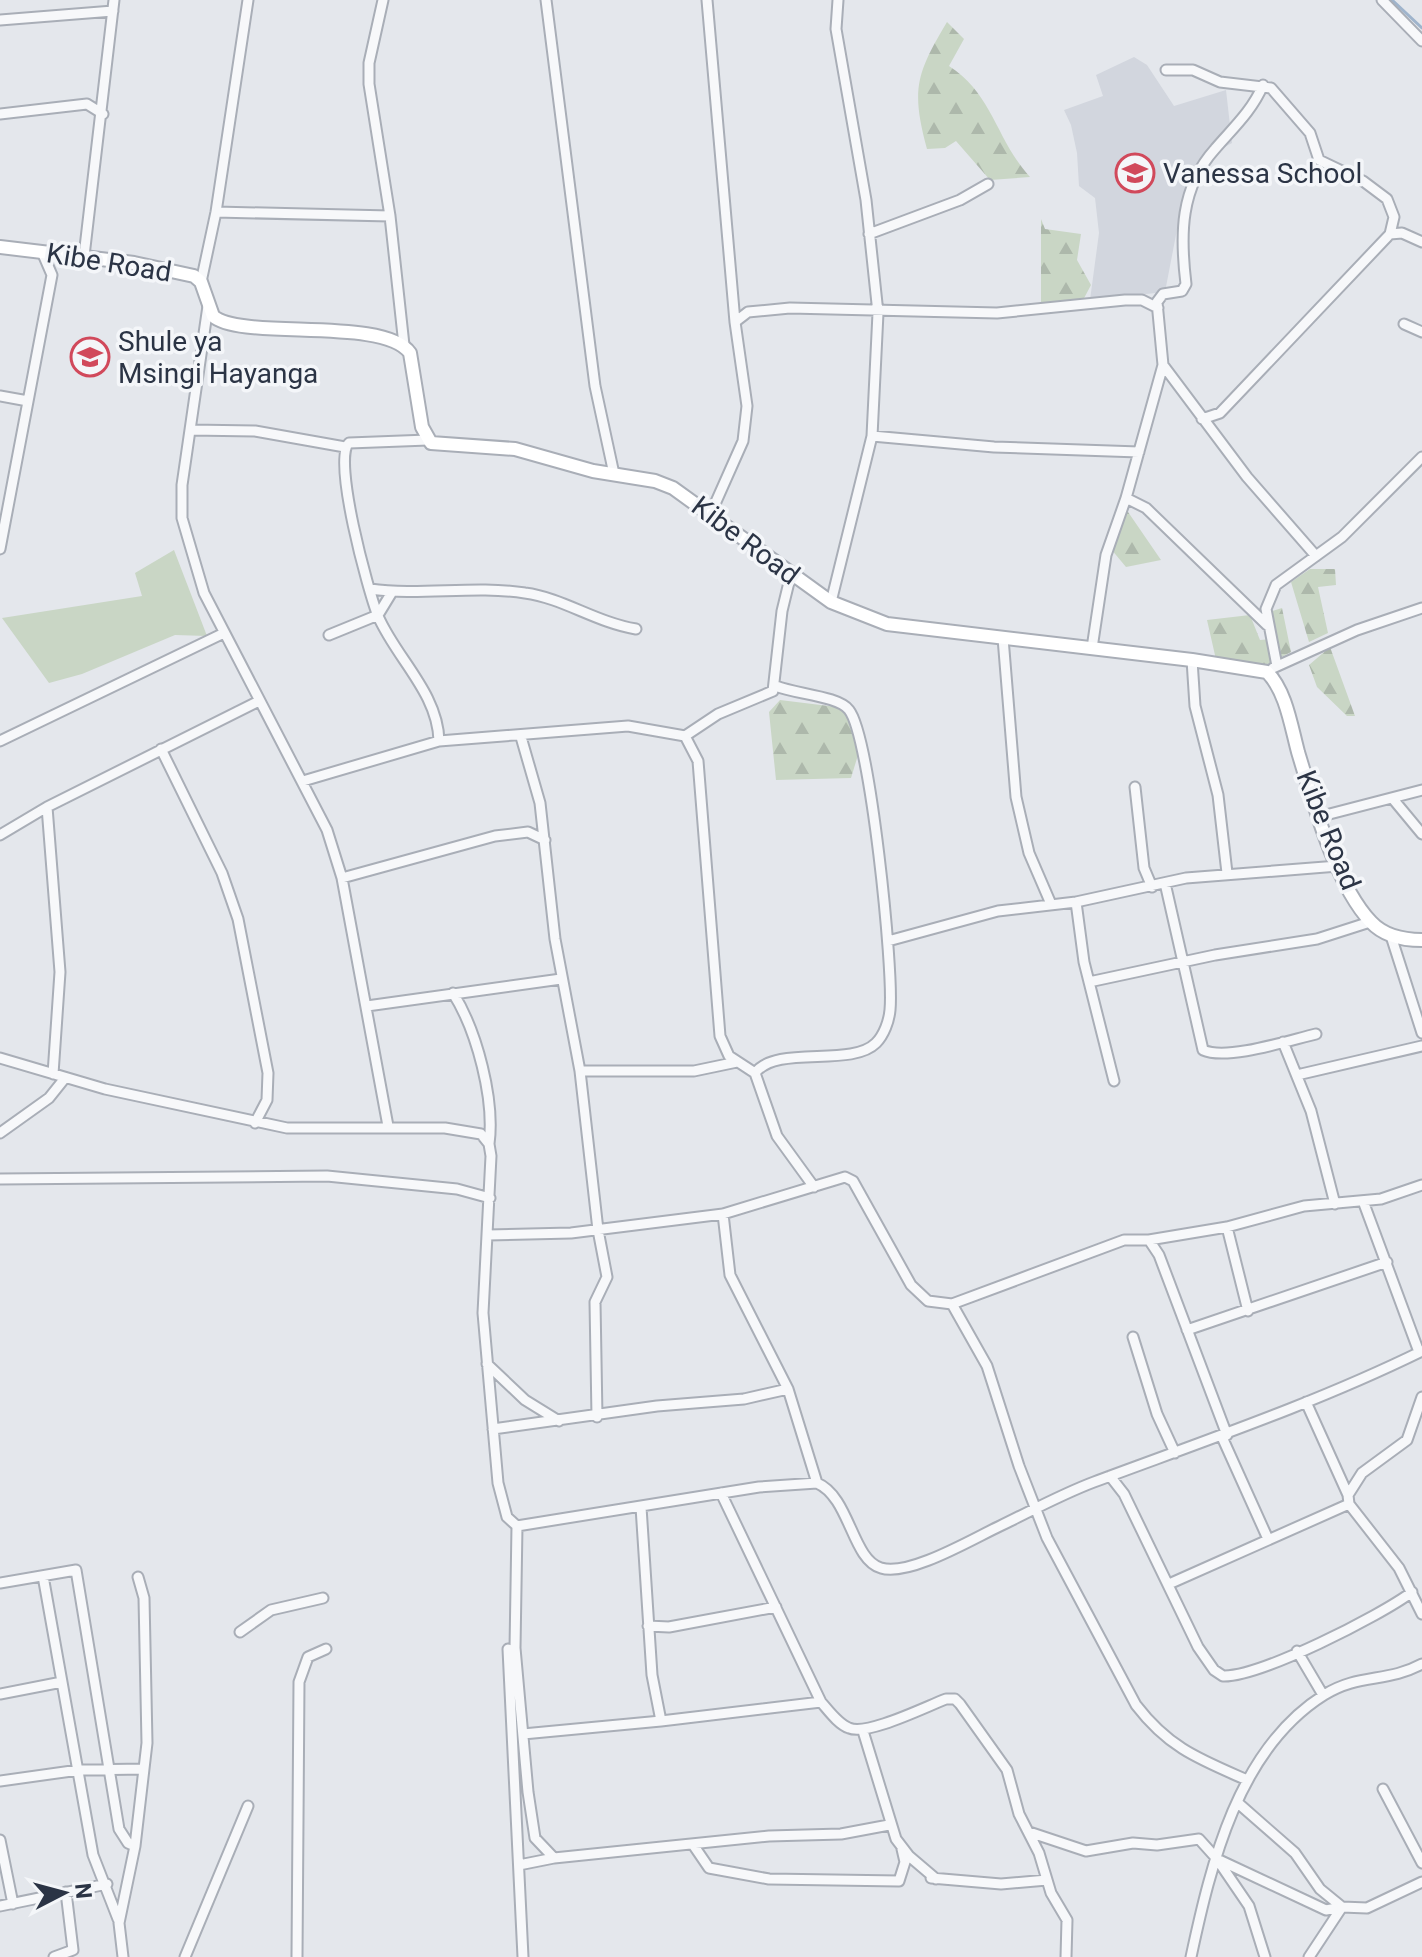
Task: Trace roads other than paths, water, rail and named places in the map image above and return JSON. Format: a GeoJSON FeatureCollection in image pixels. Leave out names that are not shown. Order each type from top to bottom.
{"type":"FeatureCollection","features":[{"type":"Feature","properties":{"kind":"street"},"geometry":{"type":"LineString","coordinates":[[201,282],[216,212],[248,0]]}},
{"type":"Feature","properties":{"kind":"street"},"geometry":{"type":"LineString","coordinates":[[191,430],[255,431],[345,447],[357,442],[428,440],[422,427],[413,363],[404,345],[390,216],[369,84],[369,63],[383,0]]}},
{"type":"Feature","properties":{"kind":"street"},"geometry":{"type":"LineString","coordinates":[[546,0],[595,386],[614,474]]}},
{"type":"Feature","properties":{"kind":"street"},"geometry":{"type":"LineString","coordinates":[[707,0],[733,302],[745,381],[746,425],[737,457],[711,513]]}},
{"type":"Feature","properties":{"kind":"street"},"geometry":{"type":"LineString","coordinates":[[831,602],[872,436],[878,313],[869,234],[836,29],[838,0]]}},
{"type":"Feature","properties":{"kind":"street"},"geometry":{"type":"LineString","coordinates":[[1382,0],[1422,41]]}},
{"type":"Feature","properties":{"kind":"street"},"geometry":{"type":"LineString","coordinates":[[0,20],[114,5],[84,256]]}},
{"type":"Feature","properties":{"kind":"street"},"geometry":{"type":"LineString","coordinates":[[1166,70],[1193,70],[1220,82],[1263,85],[1278,93],[1310,133],[1319,160],[1370,185],[1387,199],[1394,217],[1390,234],[1216,416],[1202,419]]}},
{"type":"Feature","properties":{"kind":"street"},"geometry":{"type":"LineString","coordinates":[[1092,648],[1106,555],[1126,498],[1163,365],[1158,308],[1160,296],[1185,288],[1183,219],[1194,182],[1213,151],[1247,114],[1263,85]]}},
{"type":"Feature","properties":{"kind":"street"},"geometry":{"type":"LineString","coordinates":[[0,114],[81,104],[103,114]]}},
{"type":"Feature","properties":{"kind":"street"},"geometry":{"type":"LineString","coordinates":[[869,234],[960,200],[988,184]]}},
{"type":"Feature","properties":{"kind":"street"},"geometry":{"type":"LineString","coordinates":[[216,212],[390,216]]}},
{"type":"Feature","properties":{"kind":"street"},"geometry":{"type":"LineString","coordinates":[[1390,234],[1402,233],[1422,242]]}},
{"type":"Feature","properties":{"kind":"street","name":"Kibe Road"},"geometry":{"type":"LineString","coordinates":[[0,247],[84,256],[194,276],[201,282],[208,306]]}},
{"type":"Feature","properties":{"kind":"street"},"geometry":{"type":"LineString","coordinates":[[0,549],[53,273],[42,252]]}},
{"type":"Feature","properties":{"kind":"street"},"geometry":{"type":"LineString","coordinates":[[735,322],[748,312],[790,308],[878,313],[1029,312],[1125,300],[1142,300],[1158,308]]}},
{"type":"Feature","properties":{"kind":"street"},"geometry":{"type":"LineString","coordinates":[[733,302],[748,312]]}},
{"type":"Feature","properties":{"kind":"street"},"geometry":{"type":"LineString","coordinates":[[208,306],[213,316],[226,323],[380,337],[404,345]]}},
{"type":"Feature","properties":{"kind":"street"},"geometry":{"type":"LineString","coordinates":[[208,306],[182,485],[182,518],[204,593],[327,830],[342,878],[388,1126]]}},
{"type":"Feature","properties":{"kind":"street"},"geometry":{"type":"LineString","coordinates":[[1404,324],[1422,332]]}},
{"type":"Feature","properties":{"kind":"street"},"geometry":{"type":"LineString","coordinates":[[1163,365],[1202,419],[1316,556]]}},
{"type":"Feature","properties":{"kind":"street"},"geometry":{"type":"LineString","coordinates":[[1158,385],[1177,384]]}},
{"type":"Feature","properties":{"kind":"street"},"geometry":{"type":"LineString","coordinates":[[0,396],[28,401]]}},
{"type":"Feature","properties":{"kind":"street"},"geometry":{"type":"LineString","coordinates":[[872,436],[1121,454],[1139,452]]}},
{"type":"Feature","properties":{"kind":"street","name":"Kibe Road"},"geometry":{"type":"LineString","coordinates":[[428,440],[437,445],[515,449],[585,469],[673,488],[831,602],[887,624],[1272,669],[1318,817],[1338,866],[1370,922],[1391,936],[1422,940]]}},
{"type":"Feature","properties":{"kind":"street"},"geometry":{"type":"LineString","coordinates":[[345,447],[345,482],[378,615],[438,723],[454,741]]}},
{"type":"Feature","properties":{"kind":"street"},"geometry":{"type":"LineString","coordinates":[[1121,454],[1133,473]]}},
{"type":"Feature","properties":{"kind":"street"},"geometry":{"type":"LineString","coordinates":[[1422,457],[1342,537],[1276,585],[1266,609],[1272,669],[1357,630],[1422,608]]}},
{"type":"Feature","properties":{"kind":"street"},"geometry":{"type":"LineString","coordinates":[[1126,498],[1146,508],[1267,625]]}},
{"type":"Feature","properties":{"kind":"street"},"geometry":{"type":"LineString","coordinates":[[685,736],[718,714],[769,695],[776,686],[782,611],[791,574]]}},
{"type":"Feature","properties":{"kind":"street"},"geometry":{"type":"LineString","coordinates":[[370,589],[392,592],[519,592],[547,598],[596,620],[636,629]]}},
{"type":"Feature","properties":{"kind":"street"},"geometry":{"type":"LineString","coordinates":[[329,635],[378,615],[392,592]]}},
{"type":"Feature","properties":{"kind":"street"},"geometry":{"type":"LineString","coordinates":[[0,741],[224,633]]}},
{"type":"Feature","properties":{"kind":"street"},"geometry":{"type":"LineString","coordinates":[[1003,638],[1016,797],[1029,853],[1051,904]]}},
{"type":"Feature","properties":{"kind":"street"},"geometry":{"type":"LineString","coordinates":[[1192,660],[1196,715],[1218,795],[1227,873]]}},
{"type":"Feature","properties":{"kind":"street"},"geometry":{"type":"LineString","coordinates":[[755,1073],[760,1067],[775,1062],[859,1052],[874,1046],[890,1014],[888,941],[865,761],[853,716],[837,701],[776,686]]}},
{"type":"Feature","properties":{"kind":"street"},"geometry":{"type":"LineString","coordinates":[[0,835],[47,807],[259,701]]}},
{"type":"Feature","properties":{"kind":"street"},"geometry":{"type":"LineString","coordinates":[[438,723],[439,741]]}},
{"type":"Feature","properties":{"kind":"street"},"geometry":{"type":"LineString","coordinates":[[303,781],[439,741],[521,737],[628,726],[685,736],[694,747],[698,761],[720,1036],[724,1049],[755,1073],[777,1136],[814,1187]]}},
{"type":"Feature","properties":{"kind":"street"},"geometry":{"type":"LineString","coordinates":[[521,737],[537,789],[561,979],[580,1071],[598,1230],[607,1277],[595,1302],[597,1417]]}},
{"type":"Feature","properties":{"kind":"street"},"geometry":{"type":"LineString","coordinates":[[161,749],[222,873],[238,919],[268,1073],[267,1100],[255,1123]]}},
{"type":"Feature","properties":{"kind":"street"},"geometry":{"type":"LineString","coordinates":[[1135,787],[1147,888]]}},
{"type":"Feature","properties":{"kind":"street"},"geometry":{"type":"LineString","coordinates":[[1318,817],[1422,790]]}},
{"type":"Feature","properties":{"kind":"street"},"geometry":{"type":"LineString","coordinates":[[1393,799],[1422,834]]}},
{"type":"Feature","properties":{"kind":"street"},"geometry":{"type":"LineString","coordinates":[[47,807],[60,972],[53,1074]]}},
{"type":"Feature","properties":{"kind":"street"},"geometry":{"type":"LineString","coordinates":[[342,878],[495,836],[528,832],[545,840]]}},
{"type":"Feature","properties":{"kind":"street"},"geometry":{"type":"LineString","coordinates":[[888,941],[971,917],[1076,902],[1165,883],[1227,873],[1338,866]]}},
{"type":"Feature","properties":{"kind":"street"},"geometry":{"type":"LineString","coordinates":[[1165,883],[1203,1050],[1220,1053],[1316,1034]]}},
{"type":"Feature","properties":{"kind":"street"},"geometry":{"type":"LineString","coordinates":[[1076,902],[1089,982],[1114,1081]]}},
{"type":"Feature","properties":{"kind":"street"},"geometry":{"type":"LineString","coordinates":[[1089,982],[1317,939],[1370,922]]}},
{"type":"Feature","properties":{"kind":"street"},"geometry":{"type":"LineString","coordinates":[[1391,936],[1422,1033]]}},
{"type":"Feature","properties":{"kind":"street"},"geometry":{"type":"LineString","coordinates":[[367,1006],[561,979]]}},
{"type":"Feature","properties":{"kind":"street"},"geometry":{"type":"LineString","coordinates":[[453,993],[465,1017],[490,1102],[490,1198],[483,1282],[487,1364],[503,1507],[511,1523],[517,1526],[721,1493],[817,1483]]}},
{"type":"Feature","properties":{"kind":"street"},"geometry":{"type":"LineString","coordinates":[[1283,1042],[1323,1148],[1335,1204]]}},
{"type":"Feature","properties":{"kind":"street"},"geometry":{"type":"LineString","coordinates":[[1297,1075],[1422,1046]]}},
{"type":"Feature","properties":{"kind":"street"},"geometry":{"type":"LineString","coordinates":[[0,1058],[65,1078],[255,1123],[308,1131],[388,1126],[467,1130],[481,1134],[489,1144]]}},
{"type":"Feature","properties":{"kind":"street"},"geometry":{"type":"LineString","coordinates":[[580,1071],[694,1071],[737,1062]]}},
{"type":"Feature","properties":{"kind":"street"},"geometry":{"type":"LineString","coordinates":[[0,1133],[49,1098],[65,1078]]}},
{"type":"Feature","properties":{"kind":"street"},"geometry":{"type":"LineString","coordinates":[[0,1179],[314,1175],[457,1189],[490,1198]]}},
{"type":"Feature","properties":{"kind":"street"},"geometry":{"type":"LineString","coordinates":[[488,1235],[522,1237],[723,1214],[845,1177],[853,1181],[911,1285],[928,1301],[952,1304],[1124,1240],[1149,1240],[1227,1227],[1289,1209],[1381,1199],[1422,1185]]}},
{"type":"Feature","properties":{"kind":"street"},"geometry":{"type":"LineString","coordinates":[[723,1214],[730,1275],[788,1389],[817,1483],[839,1503],[869,1560],[887,1569],[939,1555],[1110,1476],[1225,1436],[1421,1352],[1363,1201]]}},
{"type":"Feature","properties":{"kind":"street"},"geometry":{"type":"LineString","coordinates":[[1227,1227],[1248,1311]]}},
{"type":"Feature","properties":{"kind":"street"},"geometry":{"type":"LineString","coordinates":[[1149,1240],[1159,1255],[1225,1436],[1268,1539]]}},
{"type":"Feature","properties":{"kind":"street"},"geometry":{"type":"LineString","coordinates":[[1187,1330],[1387,1262]]}},
{"type":"Feature","properties":{"kind":"street"},"geometry":{"type":"LineString","coordinates":[[952,1304],[987,1366],[1034,1510],[1118,1671],[1158,1733],[1184,1752],[1247,1780]]}},
{"type":"Feature","properties":{"kind":"street"},"geometry":{"type":"LineString","coordinates":[[1133,1337],[1151,1399],[1175,1453]]}},
{"type":"Feature","properties":{"kind":"street"},"geometry":{"type":"LineString","coordinates":[[487,1364],[525,1400],[559,1421]]}},
{"type":"Feature","properties":{"kind":"street"},"geometry":{"type":"LineString","coordinates":[[493,1429],[597,1417],[657,1406],[744,1399],[788,1389]]}},
{"type":"Feature","properties":{"kind":"street"},"geometry":{"type":"LineString","coordinates":[[1169,1584],[1348,1499],[1362,1473],[1407,1440],[1422,1397]]}},
{"type":"Feature","properties":{"kind":"street"},"geometry":{"type":"LineString","coordinates":[[1306,1402],[1348,1499],[1399,1568],[1422,1614]]}},
{"type":"Feature","properties":{"kind":"street"},"geometry":{"type":"LineString","coordinates":[[1124,1494],[1130,1470]]}},
{"type":"Feature","properties":{"kind":"street"},"geometry":{"type":"LineString","coordinates":[[1110,1476],[1124,1494],[1198,1647],[1223,1676],[1247,1673],[1375,1617],[1412,1592]]}},
{"type":"Feature","properties":{"kind":"street"},"geometry":{"type":"LineString","coordinates":[[721,1493],[821,1702],[847,1728],[863,1731],[946,1699],[955,1699],[1007,1770],[1019,1814],[1067,1920],[1066,1957]]}},
{"type":"Feature","properties":{"kind":"street"},"geometry":{"type":"LineString","coordinates":[[641,1507],[652,1675],[661,1721]]}},
{"type":"Feature","properties":{"kind":"street"},"geometry":{"type":"LineString","coordinates":[[517,1526],[514,1612],[528,1792],[535,1838],[554,1858]]}},
{"type":"Feature","properties":{"kind":"street"},"geometry":{"type":"LineString","coordinates":[[0,1583],[76,1570],[119,1829],[128,1843],[135,1846]]}},
{"type":"Feature","properties":{"kind":"street"},"geometry":{"type":"LineString","coordinates":[[43,1576],[93,1855],[107,1884],[119,1923],[123,1957]]}},
{"type":"Feature","properties":{"kind":"street"},"geometry":{"type":"LineString","coordinates":[[119,1923],[135,1846],[144,1769],[144,1598],[138,1577]]}},
{"type":"Feature","properties":{"kind":"street"},"geometry":{"type":"LineString","coordinates":[[240,1632],[271,1610],[323,1598]]}},
{"type":"Feature","properties":{"kind":"street"},"geometry":{"type":"LineString","coordinates":[[648,1626],[669,1627],[776,1607]]}},
{"type":"Feature","properties":{"kind":"street"},"geometry":{"type":"LineString","coordinates":[[289,1957],[297,1953],[299,1682],[308,1657],[326,1649]]}},
{"type":"Feature","properties":{"kind":"street"},"geometry":{"type":"LineString","coordinates":[[508,1649],[523,1957]]}},
{"type":"Feature","properties":{"kind":"street"},"geometry":{"type":"LineString","coordinates":[[1297,1651],[1323,1695]]}},
{"type":"Feature","properties":{"kind":"street"},"geometry":{"type":"LineString","coordinates":[[1191,1957],[1217,1859],[1247,1780],[1282,1731],[1323,1695],[1359,1678],[1396,1677],[1422,1664]]}},
{"type":"Feature","properties":{"kind":"street"},"geometry":{"type":"LineString","coordinates":[[0,1694],[62,1682]]}},
{"type":"Feature","properties":{"kind":"street"},"geometry":{"type":"LineString","coordinates":[[523,1734],[821,1702]]}},
{"type":"Feature","properties":{"kind":"street"},"geometry":{"type":"LineString","coordinates":[[694,1846],[709,1868],[791,1881],[899,1881],[905,1862],[902,1849],[889,1825],[879,1774],[863,1731]]}},
{"type":"Feature","properties":{"kind":"street"},"geometry":{"type":"LineString","coordinates":[[0,1781],[79,1770],[144,1769]]}},
{"type":"Feature","properties":{"kind":"street"},"geometry":{"type":"LineString","coordinates":[[1383,1789],[1422,1863]]}},
{"type":"Feature","properties":{"kind":"street"},"geometry":{"type":"LineString","coordinates":[[517,1824],[528,1792]]}},
{"type":"Feature","properties":{"kind":"street"},"geometry":{"type":"LineString","coordinates":[[1238,1803],[1295,1853],[1320,1889],[1342,1907]]}},
{"type":"Feature","properties":{"kind":"street"},"geometry":{"type":"LineString","coordinates":[[185,1957],[248,1806]]}},
{"type":"Feature","properties":{"kind":"street"},"geometry":{"type":"LineString","coordinates":[[519,1865],[554,1858],[769,1836],[841,1834],[889,1825]]}},
{"type":"Feature","properties":{"kind":"street"},"geometry":{"type":"LineString","coordinates":[[1029,1832],[1086,1851],[1133,1843],[1157,1845],[1199,1839],[1217,1859],[1249,1906],[1265,1957]]}},
{"type":"Feature","properties":{"kind":"street"},"geometry":{"type":"LineString","coordinates":[[0,1840],[13,1904]]}},
{"type":"Feature","properties":{"kind":"street"},"geometry":{"type":"LineString","coordinates":[[902,1849],[933,1878],[1001,1884],[1047,1880]]}},
{"type":"Feature","properties":{"kind":"street"},"geometry":{"type":"LineString","coordinates":[[1217,1859],[1326,1910],[1367,1908],[1422,1882]]}},
{"type":"Feature","properties":{"kind":"street"},"geometry":{"type":"LineString","coordinates":[[0,1906],[107,1884]]}},
{"type":"Feature","properties":{"kind":"street"},"geometry":{"type":"LineString","coordinates":[[54,1957],[73,1950],[66,1892]]}},
{"type":"Feature","properties":{"kind":"street"},"geometry":{"type":"LineString","coordinates":[[1309,1957],[1342,1907]]}},
{"type":"Feature","properties":{"kind":"waterway"},"geometry":{"type":"LineString","coordinates":[[1392,0],[1422,28]]}},
{"type":"Feature","properties":{"kind":"place","name":"Vanessa School"},"geometry":{"type":"Point","coordinates":[1135,173]}},
{"type":"Feature","properties":{"kind":"place","name":"Shule ya Msingi Hayanga"},"geometry":{"type":"Point","coordinates":[90,357]}}]}
